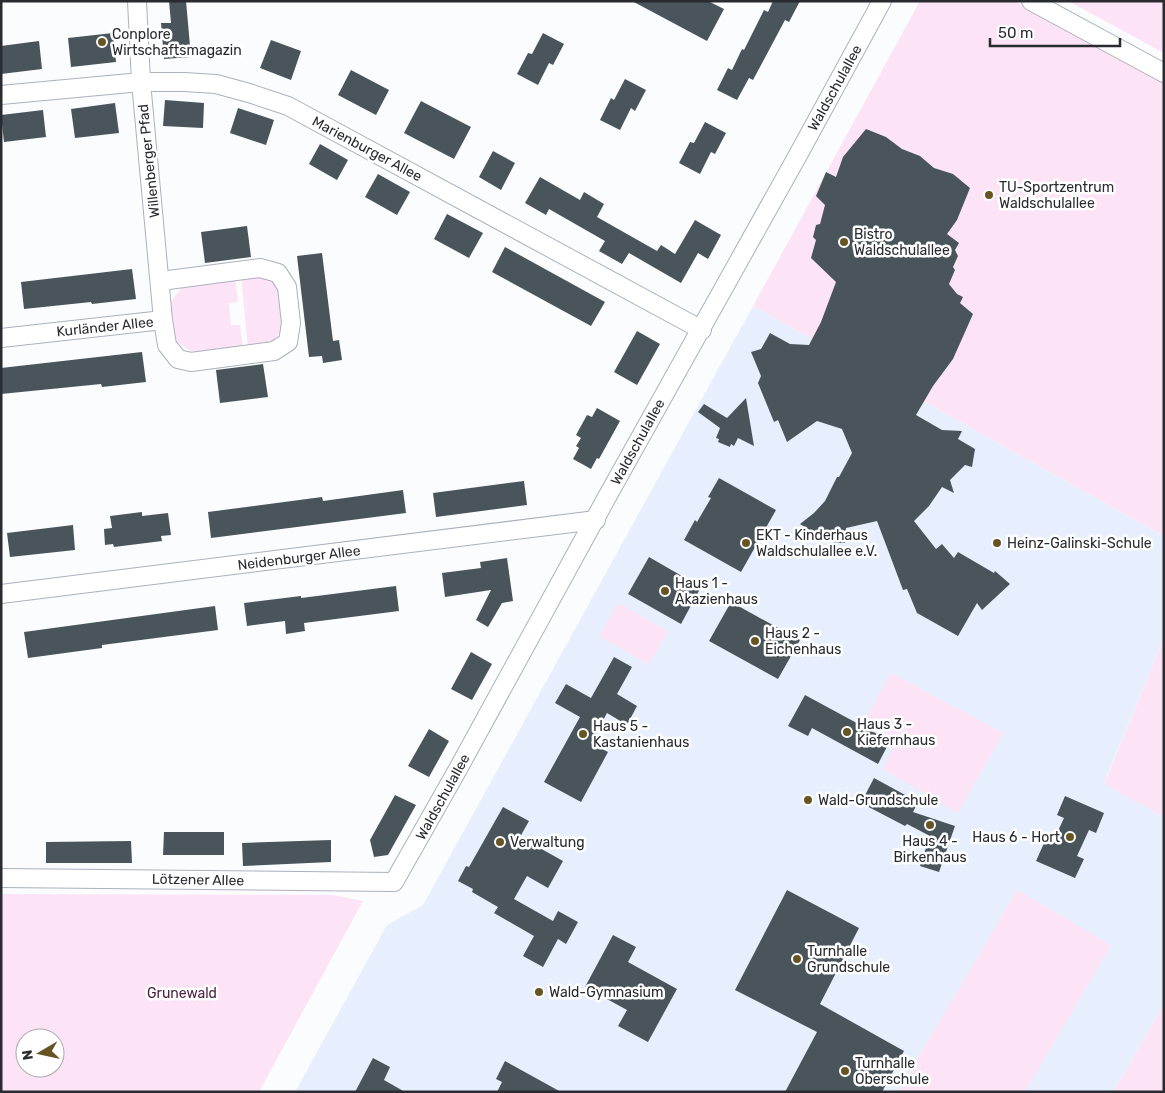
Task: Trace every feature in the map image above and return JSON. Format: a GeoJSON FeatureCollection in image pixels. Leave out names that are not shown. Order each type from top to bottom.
{"type":"FeatureCollection","features":[{"type":"Feature","properties":{"kind":"street","name":"Willenberger Pfad"},"geometry":{"type":"LineString","coordinates":[[137,1],[141,82],[163,320]]}},
{"type":"Feature","properties":{"kind":"street","name":"Waldschulallee"},"geometry":{"type":"LineString","coordinates":[[394,882],[702,330],[882,1]]}},
{"type":"Feature","properties":{"kind":"street"},"geometry":{"type":"LineString","coordinates":[[1031,1],[1164,74]]}},
{"type":"Feature","properties":{"kind":"street","name":"Marienburger Allee"},"geometry":{"type":"LineString","coordinates":[[1,95],[141,82],[216,84],[249,92],[288,106],[702,330]]}},
{"type":"Feature","properties":{"kind":"street","name":"Kurländer Allee"},"geometry":{"type":"LineString","coordinates":[[1,338],[163,320],[167,344],[178,358],[192,362],[274,351],[288,342],[291,323],[287,287],[278,274],[260,268],[160,281]]}},
{"type":"Feature","properties":{"kind":"street","name":"Neidenburger Allee"},"geometry":{"type":"LineString","coordinates":[[1,594],[596,520]]}},
{"type":"Feature","properties":{"kind":"street","name":"Lötzener Allee"},"geometry":{"type":"LineString","coordinates":[[1,878],[394,882]]}},
{"type":"Feature","properties":{"kind":"shaded area"},"geometry":{"type":"Polygon","coordinates":[[[753,306],[1164,536],[1164,638],[1104,783],[1164,817],[1164,1004],[1113,1092],[295,1092],[387,925],[423,905],[753,306]]]}},
{"type":"Feature","properties":{"kind":"green space","name":"TU-Sportzentrum Waldschulallee"},"geometry":{"type":"Polygon","coordinates":[[[920,1],[1014,1],[1164,83],[1164,536],[753,306],[920,1]]]}},
{"type":"Feature","properties":{"kind":"green space"},"geometry":{"type":"Polygon","coordinates":[[[1068,1],[1164,1],[1164,53],[1068,1]]]}},
{"type":"Feature","properties":{"kind":"green space"},"geometry":{"type":"Polygon","coordinates":[[[251,274],[265,278],[275,285],[283,297],[285,308],[280,332],[273,341],[261,346],[248,348],[241,275],[251,274]]]}},
{"type":"Feature","properties":{"kind":"green space"},"geometry":{"type":"Polygon","coordinates":[[[235,276],[238,302],[229,303],[231,325],[240,325],[243,349],[199,354],[187,349],[173,336],[168,310],[174,297],[183,287],[235,276]]]}},
{"type":"Feature","properties":{"kind":"green space"},"geometry":{"type":"Polygon","coordinates":[[[618,603],[668,631],[649,665],[599,636],[618,603]]]}},
{"type":"Feature","properties":{"kind":"green space"},"geometry":{"type":"Polygon","coordinates":[[[1164,638],[1164,817],[1104,784],[1164,638]]]}},
{"type":"Feature","properties":{"kind":"green space"},"geometry":{"type":"Polygon","coordinates":[[[891,673],[1003,733],[958,813],[883,769],[897,741],[864,721],[891,673]]]}},
{"type":"Feature","properties":{"kind":"green space"},"geometry":{"type":"Polygon","coordinates":[[[1017,890],[1111,945],[1025,1092],[898,1092],[1017,890]]]}},
{"type":"Feature","properties":{"kind":"green space","name":"Grunewald"},"geometry":{"type":"Polygon","coordinates":[[[1,894],[333,895],[363,901],[259,1092],[1,1092],[1,894]]]}},
{"type":"Feature","properties":{"kind":"green space"},"geometry":{"type":"Polygon","coordinates":[[[1164,1004],[1164,1092],[1113,1092],[1164,1004]]]}},
{"type":"Feature","properties":{"kind":"building"},"geometry":{"type":"Polygon","coordinates":[[[169,1],[186,1],[191,57],[164,59],[161,23],[171,23],[169,1]]]}},
{"type":"Feature","properties":{"kind":"building"},"geometry":{"type":"Polygon","coordinates":[[[632,1],[708,1],[724,9],[707,41],[632,1]]]}},
{"type":"Feature","properties":{"kind":"building"},"geometry":{"type":"Polygon","coordinates":[[[773,1],[800,1],[789,22],[785,20],[753,80],[749,78],[737,100],[717,90],[728,68],[732,70],[742,49],[744,50],[764,10],[768,12],[773,1]]]}},
{"type":"Feature","properties":{"kind":"building"},"geometry":{"type":"Polygon","coordinates":[[[113,33],[116,62],[71,67],[68,38],[113,33]]]}},
{"type":"Feature","properties":{"kind":"building"},"geometry":{"type":"Polygon","coordinates":[[[543,33],[564,44],[553,65],[549,63],[538,85],[517,74],[528,53],[532,54],[543,33]]]}},
{"type":"Feature","properties":{"kind":"building"},"geometry":{"type":"Polygon","coordinates":[[[271,40],[301,51],[291,80],[260,68],[271,40]]]}},
{"type":"Feature","properties":{"kind":"building"},"geometry":{"type":"Polygon","coordinates":[[[39,41],[42,69],[1,74],[1,46],[39,41]]]}},
{"type":"Feature","properties":{"kind":"building"},"geometry":{"type":"Polygon","coordinates":[[[351,70],[389,90],[376,115],[338,95],[351,70]]]}},
{"type":"Feature","properties":{"kind":"building"},"geometry":{"type":"Polygon","coordinates":[[[625,79],[646,90],[635,111],[631,108],[620,130],[600,120],[611,98],[614,100],[625,79]]]}},
{"type":"Feature","properties":{"kind":"building"},"geometry":{"type":"Polygon","coordinates":[[[165,100],[204,103],[203,128],[163,126],[165,100]]]}},
{"type":"Feature","properties":{"kind":"building"},"geometry":{"type":"Polygon","coordinates":[[[421,101],[471,127],[454,159],[404,133],[421,101]]]}},
{"type":"Feature","properties":{"kind":"building"},"geometry":{"type":"Polygon","coordinates":[[[115,103],[119,133],[75,138],[71,109],[115,103]]]}},
{"type":"Feature","properties":{"kind":"building"},"geometry":{"type":"Polygon","coordinates":[[[238,108],[274,120],[266,145],[230,133],[238,108]]]}},
{"type":"Feature","properties":{"kind":"building"},"geometry":{"type":"Polygon","coordinates":[[[43,110],[46,137],[4,142],[1,115],[43,110]]]}},
{"type":"Feature","properties":{"kind":"building"},"geometry":{"type":"Polygon","coordinates":[[[705,122],[726,133],[715,154],[711,152],[700,174],[679,163],[690,142],[694,143],[705,122]]]}},
{"type":"Feature","properties":{"kind":"building"},"geometry":{"type":"Polygon","coordinates":[[[866,129],[886,137],[902,149],[920,156],[934,168],[953,174],[970,188],[957,220],[947,234],[959,243],[955,250],[958,256],[953,267],[955,270],[949,284],[957,294],[963,297],[960,303],[973,314],[953,359],[933,386],[916,415],[942,430],[962,431],[958,439],[975,449],[972,467],[965,465],[950,480],[954,493],[942,487],[929,506],[914,521],[936,549],[942,544],[954,558],[958,552],[994,573],[995,571],[1010,584],[982,610],[977,603],[958,636],[917,613],[907,589],[903,590],[877,521],[846,528],[845,543],[828,542],[800,524],[825,501],[852,453],[842,429],[817,421],[787,442],[778,420],[774,422],[758,383],[761,376],[751,352],[761,349],[770,333],[790,344],[809,345],[821,322],[836,282],[811,258],[816,240],[813,237],[816,225],[820,224],[825,205],[816,196],[826,172],[836,177],[843,157],[866,129]]]}},
{"type":"Feature","properties":{"kind":"building"},"geometry":{"type":"Polygon","coordinates":[[[320,144],[348,160],[337,180],[309,164],[320,144]]]}},
{"type":"Feature","properties":{"kind":"building"},"geometry":{"type":"Polygon","coordinates":[[[493,151],[515,163],[501,190],[479,177],[493,151]]]}},
{"type":"Feature","properties":{"kind":"building"},"geometry":{"type":"Polygon","coordinates":[[[378,174],[410,192],[397,215],[365,197],[378,174]]]}},
{"type":"Feature","properties":{"kind":"building"},"geometry":{"type":"Polygon","coordinates":[[[540,177],[580,200],[584,192],[604,204],[597,217],[657,251],[661,245],[675,254],[695,220],[721,235],[708,259],[698,253],[681,283],[629,253],[622,264],[599,251],[605,241],[549,209],[546,215],[525,203],[540,177]]]}},
{"type":"Feature","properties":{"kind":"building"},"geometry":{"type":"Polygon","coordinates":[[[447,214],[483,233],[469,258],[434,239],[447,214]]]}},
{"type":"Feature","properties":{"kind":"building"},"geometry":{"type":"Polygon","coordinates":[[[247,226],[251,257],[205,263],[201,232],[247,226]]]}},
{"type":"Feature","properties":{"kind":"building"},"geometry":{"type":"Polygon","coordinates":[[[505,247],[605,302],[591,326],[492,272],[505,247]]]}},
{"type":"Feature","properties":{"kind":"building"},"geometry":{"type":"Polygon","coordinates":[[[322,253],[333,341],[339,340],[342,360],[323,363],[322,356],[309,357],[297,256],[322,253]]]}},
{"type":"Feature","properties":{"kind":"building"},"geometry":{"type":"Polygon","coordinates":[[[132,269],[136,299],[24,309],[21,282],[132,269]]]}},
{"type":"Feature","properties":{"kind":"building"},"geometry":{"type":"Polygon","coordinates":[[[637,331],[660,344],[637,385],[614,372],[637,331]]]}},
{"type":"Feature","properties":{"kind":"building"},"geometry":{"type":"Polygon","coordinates":[[[142,352],[146,382],[102,387],[101,384],[1,394],[1,368],[142,352]]]}},
{"type":"Feature","properties":{"kind":"building"},"geometry":{"type":"Polygon","coordinates":[[[263,364],[268,397],[220,403],[216,370],[263,364]]]}},
{"type":"Feature","properties":{"kind":"building"},"geometry":{"type":"Polygon","coordinates":[[[746,398],[754,446],[738,438],[734,446],[731,444],[730,447],[718,442],[719,439],[716,438],[720,428],[698,412],[704,404],[727,418],[746,398]]]}},
{"type":"Feature","properties":{"kind":"building"},"geometry":{"type":"Polygon","coordinates":[[[597,408],[620,421],[599,459],[597,458],[591,469],[573,459],[579,448],[576,446],[581,438],[576,435],[587,415],[592,417],[597,408]]]}},
{"type":"Feature","properties":{"kind":"building"},"geometry":{"type":"Polygon","coordinates":[[[719,478],[776,510],[741,572],[684,540],[695,520],[697,522],[711,498],[708,497],[719,478]]]}},
{"type":"Feature","properties":{"kind":"building"},"geometry":{"type":"Polygon","coordinates":[[[524,481],[527,505],[436,517],[433,493],[524,481]]]}},
{"type":"Feature","properties":{"kind":"building"},"geometry":{"type":"Polygon","coordinates":[[[403,490],[406,513],[211,538],[208,512],[322,497],[323,501],[403,490]]]}},
{"type":"Feature","properties":{"kind":"building"},"geometry":{"type":"Polygon","coordinates":[[[142,512],[142,516],[168,513],[171,535],[161,536],[162,541],[114,547],[113,544],[105,545],[104,529],[112,528],[110,516],[142,512]]]}},
{"type":"Feature","properties":{"kind":"building"},"geometry":{"type":"Polygon","coordinates":[[[73,525],[75,550],[10,557],[7,533],[73,525]]]}},
{"type":"Feature","properties":{"kind":"building","name":"Haus 1 - Akazienhaus"},"geometry":{"type":"Polygon","coordinates":[[[649,557],[701,587],[681,624],[628,594],[649,557]]]}},
{"type":"Feature","properties":{"kind":"building"},"geometry":{"type":"Polygon","coordinates":[[[507,558],[513,601],[502,603],[488,627],[476,620],[491,590],[445,597],[442,573],[481,568],[480,562],[507,558]]]}},
{"type":"Feature","properties":{"kind":"building"},"geometry":{"type":"Polygon","coordinates":[[[396,586],[399,611],[304,623],[305,631],[286,634],[285,621],[247,626],[244,603],[396,586]]]}},
{"type":"Feature","properties":{"kind":"building","name":"Haus 2 - Eichenhaus"},"geometry":{"type":"Polygon","coordinates":[[[731,602],[800,640],[778,679],[709,641],[731,602]]]}},
{"type":"Feature","properties":{"kind":"building"},"geometry":{"type":"Polygon","coordinates":[[[215,606],[218,630],[102,645],[102,648],[28,658],[24,632],[215,606]]]}},
{"type":"Feature","properties":{"kind":"building"},"geometry":{"type":"Polygon","coordinates":[[[471,652],[492,664],[472,700],[451,689],[471,652]]]}},
{"type":"Feature","properties":{"kind":"building","name":"Haus 5 - Kastanienhaus"},"geometry":{"type":"Polygon","coordinates":[[[614,657],[632,667],[617,694],[637,706],[627,725],[607,713],[591,743],[608,752],[581,802],[544,782],[580,717],[555,703],[566,684],[591,698],[614,657]]]}},
{"type":"Feature","properties":{"kind":"building","name":"Haus 3 - Kiefernhaus"},"geometry":{"type":"Polygon","coordinates":[[[805,695],[890,741],[878,764],[812,728],[808,736],[788,726],[805,695]]]}},
{"type":"Feature","properties":{"kind":"building"},"geometry":{"type":"Polygon","coordinates":[[[429,729],[449,741],[429,777],[408,766],[429,729]]]}},
{"type":"Feature","properties":{"kind":"building","name":"Haus 4 - Birkenhaus"},"geometry":{"type":"Polygon","coordinates":[[[874,778],[918,802],[913,812],[955,826],[939,872],[920,866],[930,836],[907,824],[905,826],[861,803],[874,778]]]}},
{"type":"Feature","properties":{"kind":"building"},"geometry":{"type":"Polygon","coordinates":[[[395,795],[416,805],[388,855],[374,857],[370,840],[395,795]]]}},
{"type":"Feature","properties":{"kind":"building","name":"Haus 6 - Hort"},"geometry":{"type":"Polygon","coordinates":[[[1065,796],[1104,813],[1096,833],[1089,830],[1077,856],[1084,859],[1075,878],[1036,861],[1045,841],[1052,844],[1064,818],[1057,815],[1065,796]]]}},
{"type":"Feature","properties":{"kind":"building"},"geometry":{"type":"Polygon","coordinates":[[[503,807],[529,821],[520,837],[563,861],[548,888],[527,876],[514,899],[553,921],[558,911],[578,922],[566,944],[558,939],[543,967],[523,956],[534,936],[494,913],[498,907],[472,892],[473,889],[458,881],[466,866],[469,867],[503,807]]]}},
{"type":"Feature","properties":{"kind":"building"},"geometry":{"type":"Polygon","coordinates":[[[164,832],[224,832],[224,855],[163,855],[164,832]]]}},
{"type":"Feature","properties":{"kind":"building"},"geometry":{"type":"Polygon","coordinates":[[[331,840],[331,862],[243,866],[242,843],[331,840]]]}},
{"type":"Feature","properties":{"kind":"building"},"geometry":{"type":"Polygon","coordinates":[[[131,841],[132,863],[46,863],[46,842],[131,841]]]}},
{"type":"Feature","properties":{"kind":"building"},"geometry":{"type":"Polygon","coordinates":[[[787,890],[859,928],[820,1004],[904,1051],[882,1092],[785,1092],[817,1032],[735,990],[787,890]]]}},
{"type":"Feature","properties":{"kind":"building"},"geometry":{"type":"Polygon","coordinates":[[[613,935],[636,947],[628,962],[677,989],[648,1042],[618,1026],[627,1010],[585,987],[613,935]]]}},
{"type":"Feature","properties":{"kind":"building"},"geometry":{"type":"Polygon","coordinates":[[[373,1058],[390,1067],[384,1080],[405,1092],[355,1092],[373,1058]]]}},
{"type":"Feature","properties":{"kind":"building"},"geometry":{"type":"Polygon","coordinates":[[[505,1061],[561,1092],[497,1092],[502,1082],[496,1079],[505,1061]]]}},
{"type":"Feature","properties":{"kind":"place","name":"Conplore Wirtschaftsmagazin"},"geometry":{"type":"Point","coordinates":[102,42]}},
{"type":"Feature","properties":{"kind":"place","name":"TU-Sportzentrum Waldschulallee"},"geometry":{"type":"Point","coordinates":[989,195]}},
{"type":"Feature","properties":{"kind":"place","name":"Bistro Waldschulallee"},"geometry":{"type":"Point","coordinates":[844,242]}},
{"type":"Feature","properties":{"kind":"place","name":"EKT - Kinderhaus Waldschulallee e.V."},"geometry":{"type":"Point","coordinates":[746,543]}},
{"type":"Feature","properties":{"kind":"place","name":"Heinz-Galinski-Schule"},"geometry":{"type":"Point","coordinates":[997,543]}},
{"type":"Feature","properties":{"kind":"place","name":"Haus 1 - Akazienhaus"},"geometry":{"type":"Point","coordinates":[665,591]}},
{"type":"Feature","properties":{"kind":"place","name":"Haus 2 - Eichenhaus"},"geometry":{"type":"Point","coordinates":[755,641]}},
{"type":"Feature","properties":{"kind":"place","name":"Haus 3 - Kiefernhaus"},"geometry":{"type":"Point","coordinates":[847,732]}},
{"type":"Feature","properties":{"kind":"place","name":"Haus 5 - Kastanienhaus"},"geometry":{"type":"Point","coordinates":[583,734]}},
{"type":"Feature","properties":{"kind":"place","name":"Wald-Grundschule"},"geometry":{"type":"Point","coordinates":[808,800]}},
{"type":"Feature","properties":{"kind":"place","name":"Haus 4 - Birkenhaus"},"geometry":{"type":"Point","coordinates":[930,825]}},
{"type":"Feature","properties":{"kind":"place","name":"Haus 6 - Hort"},"geometry":{"type":"Point","coordinates":[1070,837]}},
{"type":"Feature","properties":{"kind":"place","name":"Verwaltung"},"geometry":{"type":"Point","coordinates":[500,842]}},
{"type":"Feature","properties":{"kind":"place","name":"Turnhalle Grundschule"},"geometry":{"type":"Point","coordinates":[797,959]}},
{"type":"Feature","properties":{"kind":"place","name":"Wald-Gymnasium"},"geometry":{"type":"Point","coordinates":[539,992]}},
{"type":"Feature","properties":{"kind":"place","name":"Turnhalle Oberschule"},"geometry":{"type":"Point","coordinates":[845,1071]}}]}
